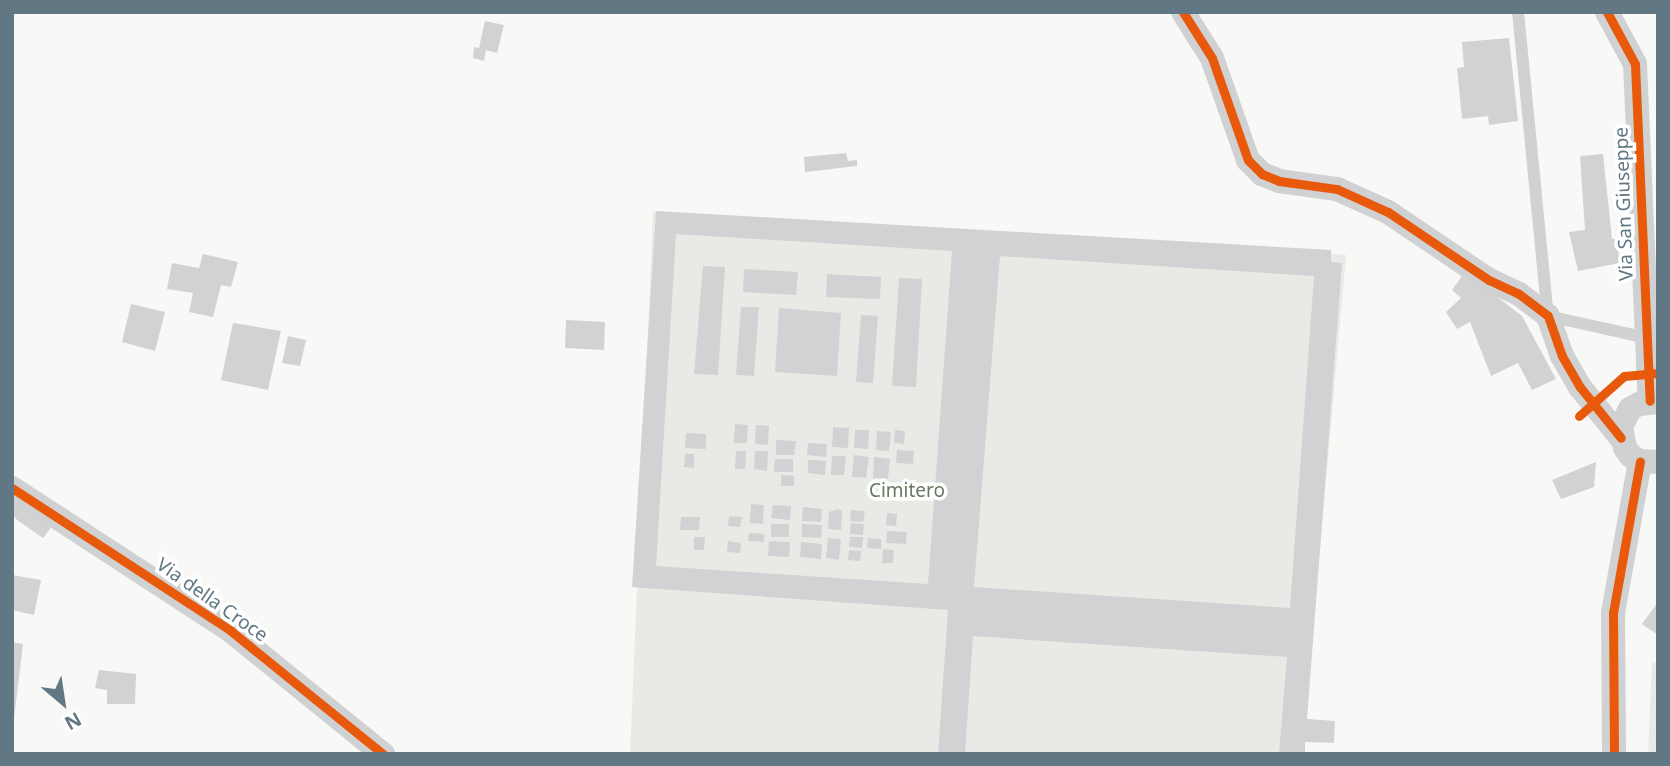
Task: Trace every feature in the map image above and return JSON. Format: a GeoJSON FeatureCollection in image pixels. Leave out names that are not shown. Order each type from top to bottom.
{"type":"FeatureCollection","features":[{"type":"Feature","properties":{"kind":"street"},"geometry":{"type":"LineString","coordinates":[[1183,12],[1212,58],[1248,160],[1262,174],[1279,181],[1338,189],[1388,212],[1548,316],[1562,356],[1580,387],[1621,438],[1625,448],[1649,462],[1613,613],[1614,754]]}},
{"type":"Feature","properties":{"kind":"street","name":"Via San Giuseppe"},"geometry":{"type":"LineString","coordinates":[[1607,12],[1635,64],[1649,196],[1647,338],[1654,402],[1630,409],[1624,418],[1621,438]]}},
{"type":"Feature","properties":{"kind":"street","name":"Via della Croce"},"geometry":{"type":"LineString","coordinates":[[12,488],[231,631],[383,754]]}},
{"type":"Feature","properties":{"kind":"lane"},"geometry":{"type":"LineString","coordinates":[[1518,12],[1548,316],[1647,338]]}},
{"type":"Feature","properties":{"kind":"green space","name":"Cimitero"},"geometry":{"type":"Polygon","coordinates":[[[653,212],[1346,255],[1302,754],[630,754],[653,212]]]}},
{"type":"Feature","properties":{"kind":"green space"},"geometry":{"type":"Polygon","coordinates":[[[1652,661],[1658,665],[1658,754],[1648,754],[1652,661]]]}},
{"type":"Feature","properties":{"kind":"building"},"geometry":{"type":"Polygon","coordinates":[[[485,21],[504,25],[497,53],[486,50],[484,61],[473,58],[474,47],[479,48],[485,21]]]}},
{"type":"Feature","properties":{"kind":"building"},"geometry":{"type":"Polygon","coordinates":[[[1509,38],[1518,121],[1489,125],[1488,116],[1462,119],[1457,68],[1464,67],[1462,42],[1509,38]]]}},
{"type":"Feature","properties":{"kind":"building"},"geometry":{"type":"Polygon","coordinates":[[[846,153],[848,161],[857,160],[857,166],[805,172],[804,157],[846,153]]]}},
{"type":"Feature","properties":{"kind":"building"},"geometry":{"type":"Polygon","coordinates":[[[1603,154],[1612,239],[1616,239],[1620,263],[1578,271],[1569,232],[1585,230],[1580,156],[1603,154]]]}},
{"type":"Feature","properties":{"kind":"building"},"geometry":{"type":"Polygon","coordinates":[[[656,211],[1331,250],[1331,262],[1342,263],[1307,719],[1335,721],[1334,743],[1305,742],[1305,754],[1279,754],[1287,657],[973,636],[965,754],[938,754],[948,610],[632,587],[656,211]],[[676,234],[656,566],[928,584],[952,251],[676,234]],[[1000,256],[974,587],[1290,608],[1314,276],[1000,256]]]}},
{"type":"Feature","properties":{"kind":"building"},"geometry":{"type":"Polygon","coordinates":[[[203,254],[238,262],[231,287],[221,285],[213,317],[189,312],[193,293],[167,289],[172,263],[199,268],[203,254]]]}},
{"type":"Feature","properties":{"kind":"building"},"geometry":{"type":"Polygon","coordinates":[[[703,266],[725,267],[718,375],[694,374],[703,266]]]}},
{"type":"Feature","properties":{"kind":"building"},"geometry":{"type":"Polygon","coordinates":[[[744,269],[798,272],[796,295],[743,292],[744,269]]]}},
{"type":"Feature","properties":{"kind":"building"},"geometry":{"type":"Polygon","coordinates":[[[1465,272],[1522,316],[1556,379],[1532,390],[1518,363],[1491,376],[1470,322],[1457,329],[1446,312],[1461,298],[1452,290],[1465,272]]]}},
{"type":"Feature","properties":{"kind":"building"},"geometry":{"type":"Polygon","coordinates":[[[827,274],[881,277],[880,299],[826,297],[827,274]]]}},
{"type":"Feature","properties":{"kind":"building"},"geometry":{"type":"Polygon","coordinates":[[[899,278],[922,279],[916,387],[892,386],[899,278]]]}},
{"type":"Feature","properties":{"kind":"building"},"geometry":{"type":"Polygon","coordinates":[[[131,304],[165,312],[155,351],[122,342],[131,304]]]}},
{"type":"Feature","properties":{"kind":"building"},"geometry":{"type":"Polygon","coordinates":[[[741,307],[759,307],[754,376],[736,375],[741,307]]]}},
{"type":"Feature","properties":{"kind":"building"},"geometry":{"type":"Polygon","coordinates":[[[779,308],[841,313],[837,376],[775,372],[779,308]]]}},
{"type":"Feature","properties":{"kind":"building"},"geometry":{"type":"Polygon","coordinates":[[[861,315],[878,316],[873,383],[856,382],[861,315]]]}},
{"type":"Feature","properties":{"kind":"building"},"geometry":{"type":"Polygon","coordinates":[[[566,320],[605,322],[604,350],[565,348],[566,320]]]}},
{"type":"Feature","properties":{"kind":"building"},"geometry":{"type":"Polygon","coordinates":[[[233,323],[281,331],[268,390],[221,380],[233,323]]]}},
{"type":"Feature","properties":{"kind":"building"},"geometry":{"type":"Polygon","coordinates":[[[288,336],[306,340],[300,366],[282,363],[288,336]]]}},
{"type":"Feature","properties":{"kind":"building"},"geometry":{"type":"Polygon","coordinates":[[[735,424],[748,425],[747,443],[734,443],[735,424]]]}},
{"type":"Feature","properties":{"kind":"building"},"geometry":{"type":"Polygon","coordinates":[[[756,425],[769,426],[768,445],[755,444],[756,425]]]}},
{"type":"Feature","properties":{"kind":"building"},"geometry":{"type":"Polygon","coordinates":[[[833,427],[849,428],[848,448],[832,447],[833,427]]]}},
{"type":"Feature","properties":{"kind":"building"},"geometry":{"type":"Polygon","coordinates":[[[855,430],[869,430],[868,449],[854,448],[855,430]]]}},
{"type":"Feature","properties":{"kind":"building"},"geometry":{"type":"Polygon","coordinates":[[[895,430],[905,431],[904,444],[894,443],[895,430]]]}},
{"type":"Feature","properties":{"kind":"building"},"geometry":{"type":"Polygon","coordinates":[[[877,431],[891,432],[889,451],[876,450],[877,431]]]}},
{"type":"Feature","properties":{"kind":"building"},"geometry":{"type":"Polygon","coordinates":[[[686,433],[706,434],[706,449],[685,448],[686,433]]]}},
{"type":"Feature","properties":{"kind":"building"},"geometry":{"type":"Polygon","coordinates":[[[776,440],[796,441],[794,455],[776,455],[776,440]]]}},
{"type":"Feature","properties":{"kind":"building"},"geometry":{"type":"Polygon","coordinates":[[[808,443],[827,444],[826,457],[807,455],[808,443]]]}},
{"type":"Feature","properties":{"kind":"building"},"geometry":{"type":"Polygon","coordinates":[[[897,450],[914,451],[913,464],[896,463],[897,450]]]}},
{"type":"Feature","properties":{"kind":"building"},"geometry":{"type":"Polygon","coordinates":[[[736,451],[746,451],[745,469],[735,469],[736,451]]]}},
{"type":"Feature","properties":{"kind":"building"},"geometry":{"type":"Polygon","coordinates":[[[755,451],[768,451],[767,471],[754,469],[755,451]]]}},
{"type":"Feature","properties":{"kind":"building"},"geometry":{"type":"Polygon","coordinates":[[[685,454],[694,454],[694,468],[684,467],[685,454]]]}},
{"type":"Feature","properties":{"kind":"building"},"geometry":{"type":"Polygon","coordinates":[[[854,455],[869,457],[866,478],[852,477],[854,455]]]}},
{"type":"Feature","properties":{"kind":"building"},"geometry":{"type":"Polygon","coordinates":[[[832,456],[846,456],[844,475],[831,475],[832,456]]]}},
{"type":"Feature","properties":{"kind":"building"},"geometry":{"type":"Polygon","coordinates":[[[874,457],[890,459],[888,479],[873,478],[874,457]]]}},
{"type":"Feature","properties":{"kind":"building"},"geometry":{"type":"Polygon","coordinates":[[[775,459],[793,459],[793,472],[774,472],[775,459]]]}},
{"type":"Feature","properties":{"kind":"building"},"geometry":{"type":"Polygon","coordinates":[[[808,460],[826,461],[825,475],[808,473],[808,460]]]}},
{"type":"Feature","properties":{"kind":"building"},"geometry":{"type":"Polygon","coordinates":[[[1596,462],[1594,487],[1561,499],[1552,480],[1596,462]]]}},
{"type":"Feature","properties":{"kind":"building"},"geometry":{"type":"Polygon","coordinates":[[[781,475],[794,476],[794,486],[781,486],[781,475]]]}},
{"type":"Feature","properties":{"kind":"building"},"geometry":{"type":"Polygon","coordinates":[[[12,501],[53,525],[43,538],[17,520],[12,513],[12,501]]]}},
{"type":"Feature","properties":{"kind":"building"},"geometry":{"type":"Polygon","coordinates":[[[751,504],[764,505],[763,524],[750,523],[751,504]]]}},
{"type":"Feature","properties":{"kind":"building"},"geometry":{"type":"Polygon","coordinates":[[[773,505],[791,506],[790,520],[771,518],[773,505]]]}},
{"type":"Feature","properties":{"kind":"building"},"geometry":{"type":"Polygon","coordinates":[[[803,507],[822,509],[821,522],[802,521],[803,507]]]}},
{"type":"Feature","properties":{"kind":"building"},"geometry":{"type":"Polygon","coordinates":[[[838,509],[842,511],[841,530],[828,529],[829,512],[838,509]]]}},
{"type":"Feature","properties":{"kind":"building"},"geometry":{"type":"Polygon","coordinates":[[[851,510],[865,511],[863,522],[850,521],[851,510]]]}},
{"type":"Feature","properties":{"kind":"building"},"geometry":{"type":"Polygon","coordinates":[[[887,513],[897,514],[896,526],[886,525],[887,513]]]}},
{"type":"Feature","properties":{"kind":"building"},"geometry":{"type":"Polygon","coordinates":[[[729,516],[742,517],[740,527],[728,526],[729,516]]]}},
{"type":"Feature","properties":{"kind":"building"},"geometry":{"type":"Polygon","coordinates":[[[681,517],[700,517],[699,530],[680,530],[681,517]]]}},
{"type":"Feature","properties":{"kind":"building"},"geometry":{"type":"Polygon","coordinates":[[[851,523],[864,524],[863,535],[850,534],[851,523]]]}},
{"type":"Feature","properties":{"kind":"building"},"geometry":{"type":"Polygon","coordinates":[[[771,524],[789,524],[789,537],[771,537],[771,524]]]}},
{"type":"Feature","properties":{"kind":"building"},"geometry":{"type":"Polygon","coordinates":[[[802,524],[822,525],[821,538],[802,537],[802,524]]]}},
{"type":"Feature","properties":{"kind":"building"},"geometry":{"type":"Polygon","coordinates":[[[887,531],[907,532],[906,544],[886,543],[887,531]]]}},
{"type":"Feature","properties":{"kind":"building"},"geometry":{"type":"Polygon","coordinates":[[[749,533],[764,534],[764,542],[748,541],[749,533]]]}},
{"type":"Feature","properties":{"kind":"building"},"geometry":{"type":"Polygon","coordinates":[[[694,537],[705,537],[704,550],[694,550],[694,537]]]}},
{"type":"Feature","properties":{"kind":"building"},"geometry":{"type":"Polygon","coordinates":[[[850,537],[863,537],[862,548],[849,547],[850,537]]]}},
{"type":"Feature","properties":{"kind":"building"},"geometry":{"type":"Polygon","coordinates":[[[828,538],[841,539],[839,560],[826,558],[828,538]]]}},
{"type":"Feature","properties":{"kind":"building"},"geometry":{"type":"Polygon","coordinates":[[[868,538],[881,539],[881,549],[867,548],[868,538]]]}},
{"type":"Feature","properties":{"kind":"building"},"geometry":{"type":"Polygon","coordinates":[[[728,541],[741,543],[740,553],[727,552],[728,541]]]}},
{"type":"Feature","properties":{"kind":"building"},"geometry":{"type":"Polygon","coordinates":[[[769,541],[790,542],[789,557],[768,556],[769,541]]]}},
{"type":"Feature","properties":{"kind":"building"},"geometry":{"type":"Polygon","coordinates":[[[801,542],[822,544],[821,559],[800,557],[801,542]]]}},
{"type":"Feature","properties":{"kind":"building"},"geometry":{"type":"Polygon","coordinates":[[[883,549],[894,550],[893,563],[882,563],[883,549]]]}},
{"type":"Feature","properties":{"kind":"building"},"geometry":{"type":"Polygon","coordinates":[[[849,550],[861,551],[860,561],[848,560],[849,550]]]}},
{"type":"Feature","properties":{"kind":"building"},"geometry":{"type":"Polygon","coordinates":[[[12,575],[41,580],[34,615],[12,610],[12,575]]]}},
{"type":"Feature","properties":{"kind":"building"},"geometry":{"type":"Polygon","coordinates":[[[1658,602],[1658,635],[1642,624],[1658,602]]]}},
{"type":"Feature","properties":{"kind":"building"},"geometry":{"type":"Polygon","coordinates":[[[12,642],[23,644],[14,719],[12,719],[12,642]]]}},
{"type":"Feature","properties":{"kind":"building"},"geometry":{"type":"Polygon","coordinates":[[[99,670],[136,674],[135,704],[107,704],[107,690],[95,688],[99,670]]]}},
{"type":"Feature","properties":{"kind":"cycle path"},"geometry":{"type":"LineString","coordinates":[[1183,12],[1212,58],[1248,160],[1262,174],[1279,181],[1337,189],[1388,212],[1489,280],[1519,294],[1548,316],[1562,356],[1580,387],[1621,438]]}},
{"type":"Feature","properties":{"kind":"cycle path"},"geometry":{"type":"LineString","coordinates":[[1607,12],[1635,64],[1650,401]]}},
{"type":"Feature","properties":{"kind":"cycle path"},"geometry":{"type":"LineString","coordinates":[[1579,416],[1624,376],[1658,373]]}},
{"type":"Feature","properties":{"kind":"cycle path"},"geometry":{"type":"LineString","coordinates":[[1614,754],[1613,613],[1640,461]]}},
{"type":"Feature","properties":{"kind":"cycle path"},"geometry":{"type":"LineString","coordinates":[[12,488],[231,631],[383,754]]}}]}
